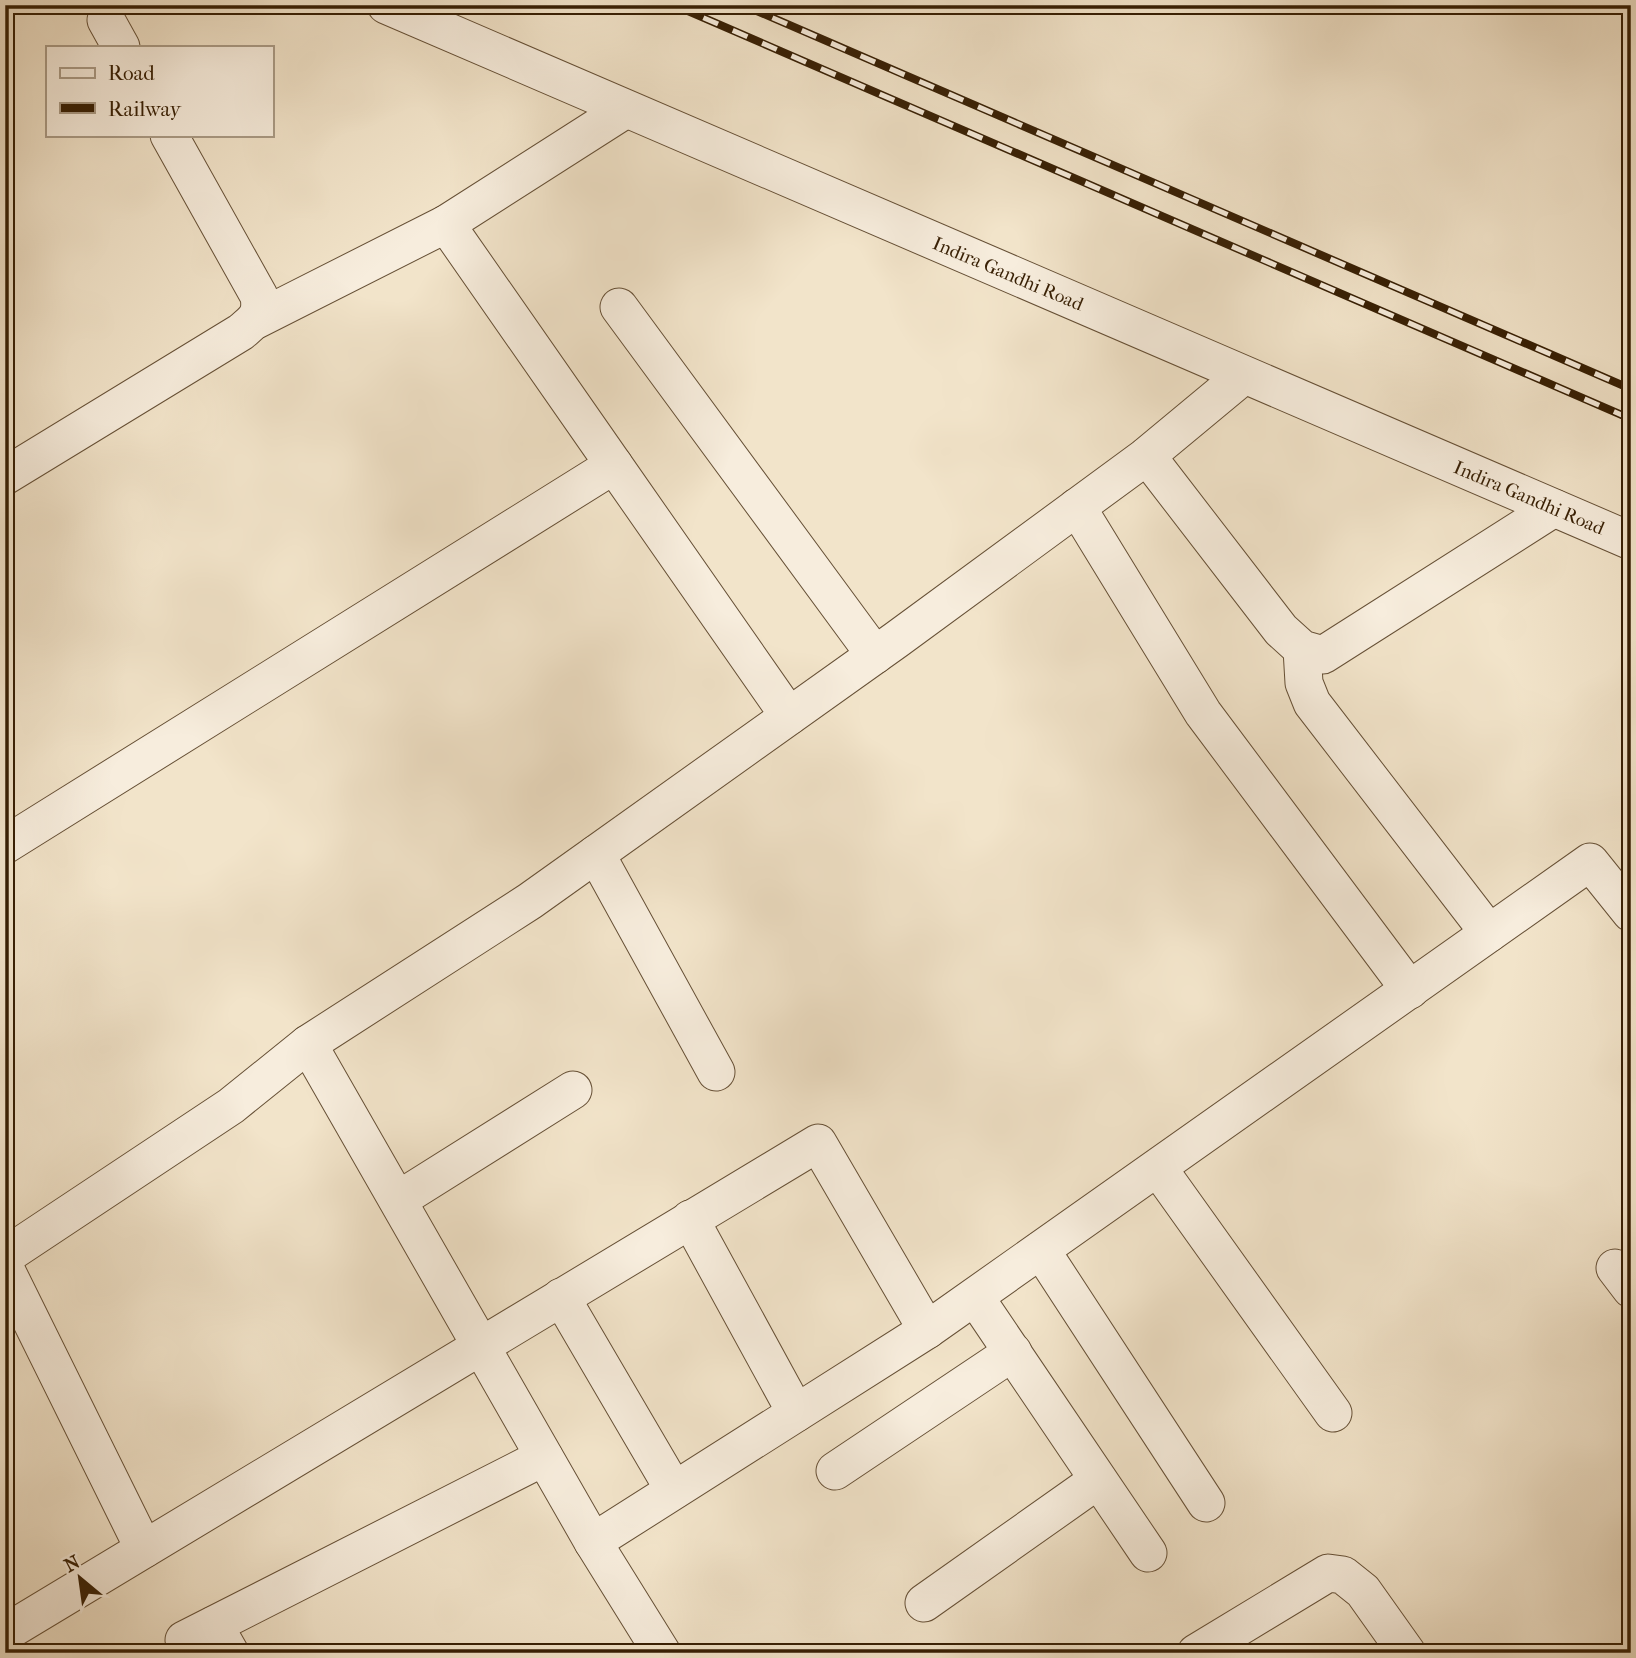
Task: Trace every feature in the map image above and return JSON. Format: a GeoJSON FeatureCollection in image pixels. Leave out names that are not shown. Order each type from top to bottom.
{"type":"FeatureCollection","features":[{"type":"Feature","properties":{"kind":"street","name":"Indira Gandhi Road"},"geometry":{"type":"LineString","coordinates":[[386,5],[1631,541]]}},
{"type":"Feature","properties":{"kind":"street"},"geometry":{"type":"LineString","coordinates":[[5,476],[241,332],[256,320],[446,224],[626,109]]}},
{"type":"Feature","properties":{"kind":"street"},"geometry":{"type":"LineString","coordinates":[[170,136],[258,296],[261,308],[256,320]]}},
{"type":"Feature","properties":{"kind":"street"},"geometry":{"type":"LineString","coordinates":[[446,224],[789,716]]}},
{"type":"Feature","properties":{"kind":"street"},"geometry":{"type":"LineString","coordinates":[[619,307],[875,655]]}},
{"type":"Feature","properties":{"kind":"street"},"geometry":{"type":"LineString","coordinates":[[5,1256],[231,1106],[308,1044],[530,901],[1077,508],[1147,456],[1244,375]]}},
{"type":"Feature","properties":{"kind":"street"},"geometry":{"type":"LineString","coordinates":[[1147,456],[1280,630],[1302,649],[1323,655],[1555,508]]}},
{"type":"Feature","properties":{"kind":"street"},"geometry":{"type":"LineString","coordinates":[[8,835],[614,465]]}},
{"type":"Feature","properties":{"kind":"street"},"geometry":{"type":"LineString","coordinates":[[1077,508],[1203,713],[1242,769],[1410,990]]}},
{"type":"Feature","properties":{"kind":"street"},"geometry":{"type":"LineString","coordinates":[[1302,649],[1304,683],[1312,704],[1489,933]]}},
{"type":"Feature","properties":{"kind":"street"},"geometry":{"type":"LineString","coordinates":[[596,854],[716,1072]]}},
{"type":"Feature","properties":{"kind":"street"},"geometry":{"type":"LineString","coordinates":[[593,1542],[927,1330],[1590,862],[1631,913]]}},
{"type":"Feature","properties":{"kind":"street"},"geometry":{"type":"LineString","coordinates":[[308,1044],[593,1542],[662,1653]]}},
{"type":"Feature","properties":{"kind":"street"},"geometry":{"type":"LineString","coordinates":[[398,1200],[573,1090]]}},
{"type":"Feature","properties":{"kind":"street"},"geometry":{"type":"LineString","coordinates":[[5,1633],[818,1143],[927,1330]]}},
{"type":"Feature","properties":{"kind":"street"},"geometry":{"type":"LineString","coordinates":[[1158,1168],[1333,1413]]}},
{"type":"Feature","properties":{"kind":"street"},"geometry":{"type":"LineString","coordinates":[[690,1219],[796,1413]]}},
{"type":"Feature","properties":{"kind":"street"},"geometry":{"type":"LineString","coordinates":[[1041,1250],[1206,1503]]}},
{"type":"Feature","properties":{"kind":"street"},"geometry":{"type":"LineString","coordinates":[[5,1268],[144,1549]]}},
{"type":"Feature","properties":{"kind":"street"},"geometry":{"type":"LineString","coordinates":[[561,1297],[674,1490]]}},
{"type":"Feature","properties":{"kind":"street"},"geometry":{"type":"LineString","coordinates":[[975,1297],[1147,1553]]}},
{"type":"Feature","properties":{"kind":"street"},"geometry":{"type":"LineString","coordinates":[[835,1471],[1013,1352]]}},
{"type":"Feature","properties":{"kind":"street"},"geometry":{"type":"LineString","coordinates":[[209,1639],[544,1457]]}},
{"type":"Feature","properties":{"kind":"street"},"geometry":{"type":"LineString","coordinates":[[924,1603],[1098,1480]]}},
{"type":"Feature","properties":{"kind":"street"},"geometry":{"type":"LineString","coordinates":[[1196,1653],[1328,1573],[1343,1576],[1363,1591],[1407,1653]]}},
{"type":"Feature","properties":{"kind":"railway"},"geometry":{"type":"LineString","coordinates":[[674,5],[1631,419]]}},
{"type":"Feature","properties":{"kind":"railway"},"geometry":{"type":"LineString","coordinates":[[743,5],[1631,389]]}}]}
